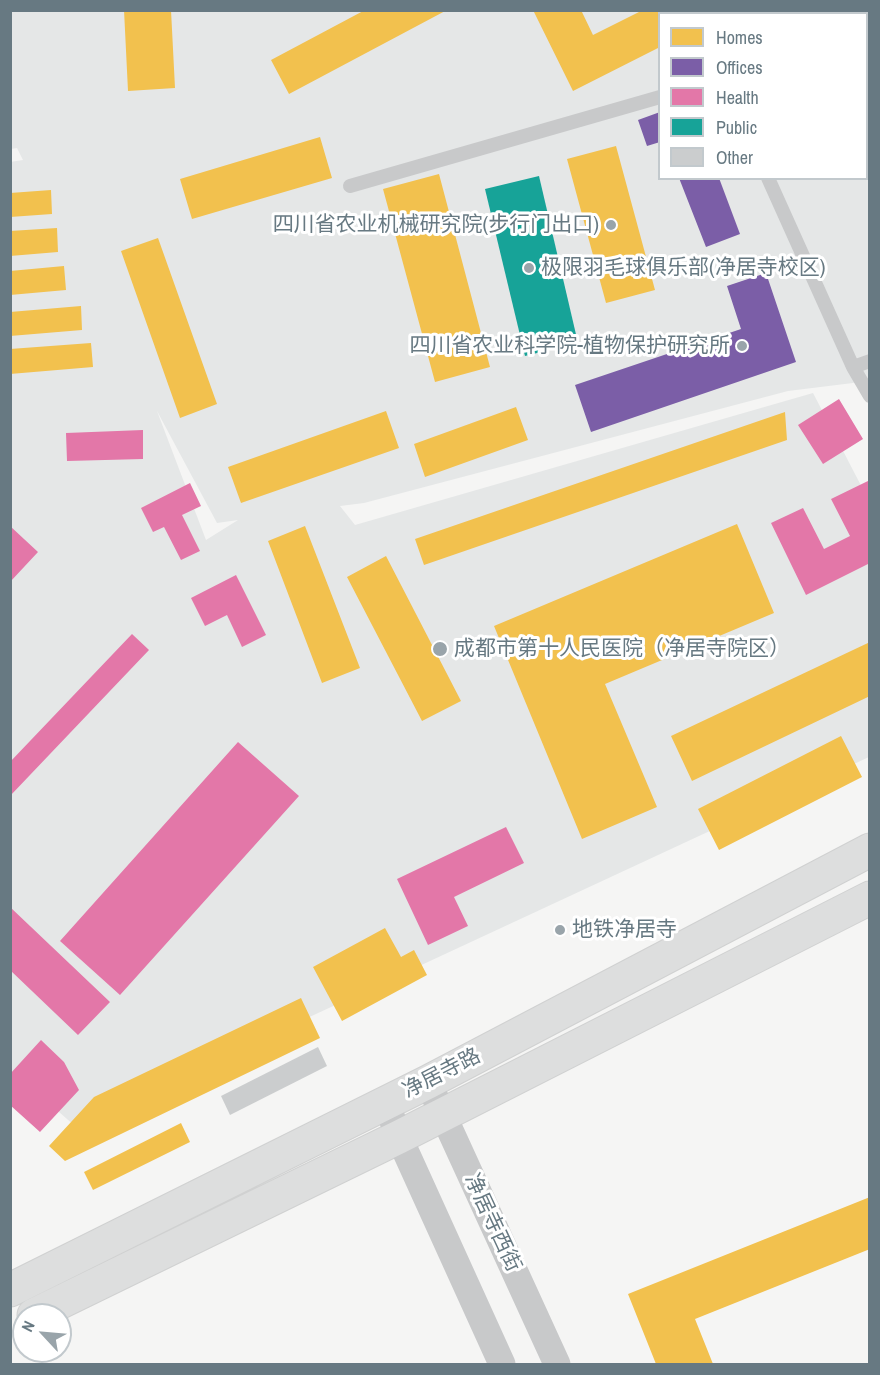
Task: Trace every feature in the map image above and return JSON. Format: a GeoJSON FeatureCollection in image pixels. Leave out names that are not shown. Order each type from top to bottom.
{"type":"FeatureCollection","features":[{"type":"Feature","properties":{"kind":"main road","name":"净居寺路"},"geometry":{"type":"LineString","coordinates":[[10,1290],[428,1082],[870,850]]}},
{"type":"Feature","properties":{"kind":"main road","name":"净居寺路"},"geometry":{"type":"LineString","coordinates":[[59,1303],[399,1137],[870,898]]}},
{"type":"Feature","properties":{"kind":"street","name":"净居寺西街"},"geometry":{"type":"LineString","coordinates":[[428,1082],[557,1365]]}},
{"type":"Feature","properties":{"kind":"street"},"geometry":{"type":"LineString","coordinates":[[386,1103],[399,1137],[502,1365]]}},
{"type":"Feature","properties":{"kind":"lane"},"geometry":{"type":"LineString","coordinates":[[350,186],[658,98]]}},
{"type":"Feature","properties":{"kind":"lane"},"geometry":{"type":"LineString","coordinates":[[769,180],[853,367],[870,396]]}},
{"type":"Feature","properties":{"kind":"lane"},"geometry":{"type":"LineString","coordinates":[[853,367],[870,361]]}},
{"type":"Feature","properties":{"kind":"shaded area"},"geometry":{"type":"Polygon","coordinates":[[[11,11],[869,11],[869,381],[788,391],[364,503],[340,506],[355,525],[813,393],[869,501],[869,757],[75,1126],[11,1070],[10,162],[23,160],[17,148],[11,149],[11,11]],[[157,411],[206,540],[238,520],[217,523],[157,411]]]}},
{"type":"Feature","properties":{"kind":"building: Homes"},"geometry":{"type":"Polygon","coordinates":[[[124,10],[171,10],[175,88],[128,91],[124,10]]]}},
{"type":"Feature","properties":{"kind":"building: Homes"},"geometry":{"type":"Polygon","coordinates":[[[365,10],[447,10],[289,94],[271,60],[365,10]]]}},
{"type":"Feature","properties":{"kind":"building: Homes"},"geometry":{"type":"Polygon","coordinates":[[[533,10],[581,10],[593,35],[643,10],[667,10],[668,12],[658,12],[658,48],[573,91],[533,10]]]}},
{"type":"Feature","properties":{"kind":"building: Homes"},"geometry":{"type":"Polygon","coordinates":[[[320,137],[332,178],[192,219],[180,179],[320,137]]]}},
{"type":"Feature","properties":{"kind":"building: Homes","name":"四川省农业机械研究院(步行门出口)"},"geometry":{"type":"Polygon","coordinates":[[[616,146],[655,290],[606,303],[567,159],[616,146]]]}},
{"type":"Feature","properties":{"kind":"building: Homes"},"geometry":{"type":"Polygon","coordinates":[[[439,174],[490,367],[435,382],[383,189],[439,174]]]}},
{"type":"Feature","properties":{"kind":"building: Homes"},"geometry":{"type":"Polygon","coordinates":[[[51,190],[52,214],[10,217],[10,193],[51,190]]]}},
{"type":"Feature","properties":{"kind":"building: Homes"},"geometry":{"type":"Polygon","coordinates":[[[57,228],[58,252],[10,256],[10,231],[57,228]]]}},
{"type":"Feature","properties":{"kind":"building: Homes"},"geometry":{"type":"Polygon","coordinates":[[[158,238],[217,404],[180,418],[121,251],[158,238]]]}},
{"type":"Feature","properties":{"kind":"building: Homes"},"geometry":{"type":"Polygon","coordinates":[[[64,266],[66,290],[10,295],[10,271],[64,266]]]}},
{"type":"Feature","properties":{"kind":"building: Homes"},"geometry":{"type":"Polygon","coordinates":[[[81,306],[82,330],[10,336],[10,312],[81,306]]]}},
{"type":"Feature","properties":{"kind":"building: Homes"},"geometry":{"type":"Polygon","coordinates":[[[91,343],[93,367],[10,374],[10,349],[91,343]]]}},
{"type":"Feature","properties":{"kind":"building: Homes"},"geometry":{"type":"Polygon","coordinates":[[[516,407],[528,440],[425,477],[414,444],[516,407]]]}},
{"type":"Feature","properties":{"kind":"building: Homes"},"geometry":{"type":"Polygon","coordinates":[[[386,411],[399,448],[241,503],[228,467],[386,411]]]}},
{"type":"Feature","properties":{"kind":"building: Homes"},"geometry":{"type":"Polygon","coordinates":[[[785,412],[787,440],[424,565],[415,539],[785,412]]]}},
{"type":"Feature","properties":{"kind":"building: Homes"},"geometry":{"type":"Polygon","coordinates":[[[737,524],[774,613],[605,684],[657,807],[582,839],[494,626],[737,524]]]}},
{"type":"Feature","properties":{"kind":"building: Homes"},"geometry":{"type":"Polygon","coordinates":[[[305,526],[360,668],[322,683],[268,541],[305,526]]]}},
{"type":"Feature","properties":{"kind":"building: Homes"},"geometry":{"type":"Polygon","coordinates":[[[386,556],[461,701],[422,721],[347,577],[386,556]]]}},
{"type":"Feature","properties":{"kind":"building: Homes"},"geometry":{"type":"Polygon","coordinates":[[[870,642],[870,696],[692,781],[671,736],[870,642]]]}},
{"type":"Feature","properties":{"kind":"building: Homes"},"geometry":{"type":"Polygon","coordinates":[[[841,736],[862,777],[719,850],[698,809],[841,736]]]}},
{"type":"Feature","properties":{"kind":"building: Homes"},"geometry":{"type":"Polygon","coordinates":[[[385,928],[401,957],[414,950],[427,975],[342,1021],[313,967],[385,928]]]}},
{"type":"Feature","properties":{"kind":"building: Homes"},"geometry":{"type":"Polygon","coordinates":[[[301,998],[320,1038],[65,1161],[49,1146],[94,1097],[301,998]]]}},
{"type":"Feature","properties":{"kind":"building: Homes"},"geometry":{"type":"Polygon","coordinates":[[[181,1123],[190,1142],[93,1190],[84,1172],[181,1123]]]}},
{"type":"Feature","properties":{"kind":"building: Homes"},"geometry":{"type":"Polygon","coordinates":[[[870,1197],[870,1249],[695,1319],[713,1364],[656,1364],[628,1294],[870,1197]]]}},
{"type":"Feature","properties":{"kind":"building: Offices"},"geometry":{"type":"Polygon","coordinates":[[[658,113],[658,143],[647,146],[638,120],[658,113]]]}},
{"type":"Feature","properties":{"kind":"building: Offices"},"geometry":{"type":"Polygon","coordinates":[[[680,180],[720,180],[740,234],[706,247],[680,180]]]}},
{"type":"Feature","properties":{"kind":"building: Offices","name":"四川省农业科学院-植物保护研究所"},"geometry":{"type":"Polygon","coordinates":[[[766,273],[796,362],[591,432],[575,385],[741,329],[727,286],[766,273]]]}},
{"type":"Feature","properties":{"kind":"building: Health"},"geometry":{"type":"Polygon","coordinates":[[[839,399],[863,439],[823,464],[798,425],[839,399]]]}},
{"type":"Feature","properties":{"kind":"building: Health"},"geometry":{"type":"Polygon","coordinates":[[[143,430],[143,459],[67,461],[66,433],[143,430]]]}},
{"type":"Feature","properties":{"kind":"building: Health"},"geometry":{"type":"Polygon","coordinates":[[[870,480],[870,563],[806,595],[771,523],[803,508],[824,549],[850,536],[831,499],[870,480]]]}},
{"type":"Feature","properties":{"kind":"building: Health"},"geometry":{"type":"Polygon","coordinates":[[[190,483],[201,506],[182,515],[200,551],[181,560],[164,527],[153,532],[141,508],[190,483]]]}},
{"type":"Feature","properties":{"kind":"building: Health"},"geometry":{"type":"Polygon","coordinates":[[[10,526],[38,552],[10,582],[10,526]]]}},
{"type":"Feature","properties":{"kind":"building: Health"},"geometry":{"type":"Polygon","coordinates":[[[236,575],[266,635],[242,647],[227,615],[205,626],[191,598],[236,575]]]}},
{"type":"Feature","properties":{"kind":"building: Health"},"geometry":{"type":"Polygon","coordinates":[[[132,634],[149,650],[10,796],[10,762],[132,634]]]}},
{"type":"Feature","properties":{"kind":"building: Health"},"geometry":{"type":"Polygon","coordinates":[[[238,742],[299,796],[120,995],[60,941],[238,742]]]}},
{"type":"Feature","properties":{"kind":"building: Health"},"geometry":{"type":"Polygon","coordinates":[[[506,827],[524,863],[454,897],[468,926],[428,945],[397,879],[506,827]]]}},
{"type":"Feature","properties":{"kind":"building: Health"},"geometry":{"type":"Polygon","coordinates":[[[10,907],[110,1002],[78,1035],[10,970],[10,907]]]}},
{"type":"Feature","properties":{"kind":"building: Health"},"geometry":{"type":"Polygon","coordinates":[[[41,1040],[64,1062],[79,1090],[40,1132],[10,1105],[10,1074],[41,1040]]]}},
{"type":"Feature","properties":{"kind":"building: Public"},"geometry":{"type":"Polygon","coordinates":[[[539,176],[578,343],[525,356],[485,189],[539,176]]]}},
{"type":"Feature","properties":{"kind":"building: Other"},"geometry":{"type":"Polygon","coordinates":[[[318,1047],[327,1066],[230,1115],[221,1096],[318,1047]]]}},
{"type":"Feature","properties":{"kind":"place","name":"四川省农业机械研究院(步行门出口)"},"geometry":{"type":"Point","coordinates":[611,225]}},
{"type":"Feature","properties":{"kind":"place","name":"极限羽毛球俱乐部(净居寺校区)"},"geometry":{"type":"Point","coordinates":[529,268]}},
{"type":"Feature","properties":{"kind":"place","name":"四川省农业科学院-植物保护研究所"},"geometry":{"type":"Point","coordinates":[742,346]}},
{"type":"Feature","properties":{"kind":"place","name":"成都市第十人民医院（净居寺院区）"},"geometry":{"type":"Point","coordinates":[440,649]}},
{"type":"Feature","properties":{"kind":"place","name":"地铁净居寺"},"geometry":{"type":"Point","coordinates":[560,930]}}]}
